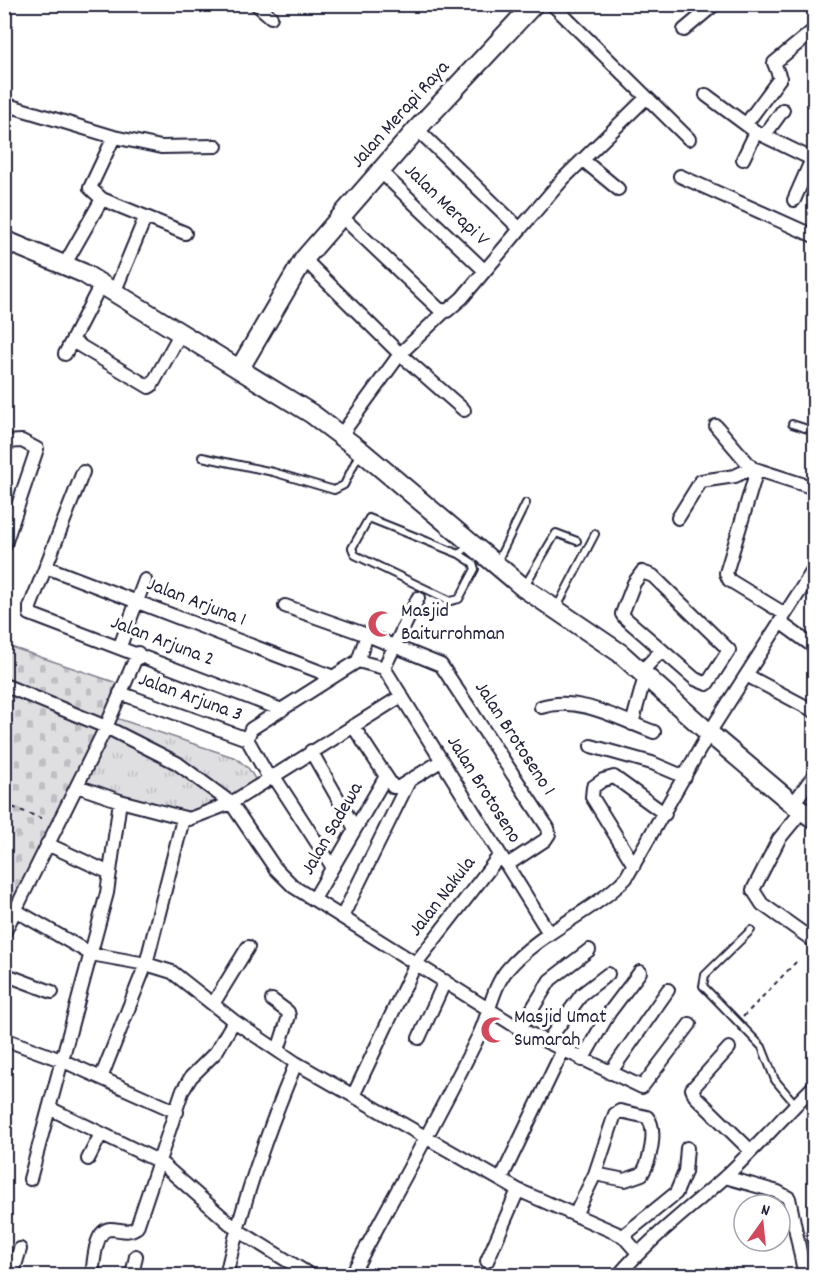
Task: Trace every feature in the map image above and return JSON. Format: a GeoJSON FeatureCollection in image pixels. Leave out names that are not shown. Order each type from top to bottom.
{"type":"FeatureCollection","features":[{"type":"Feature","properties":{"kind":"street"},"geometry":{"type":"LineString","coordinates":[[256,4],[271,17]]}},
{"type":"Feature","properties":{"kind":"street","name":"Jalan Merapi Raya"},"geometry":{"type":"LineString","coordinates":[[240,368],[304,259],[417,129],[534,4]]}},
{"type":"Feature","properties":{"kind":"street"},"geometry":{"type":"LineString","coordinates":[[552,4],[689,140]]}},
{"type":"Feature","properties":{"kind":"street"},"geometry":{"type":"LineString","coordinates":[[684,30],[715,4]]}},
{"type":"Feature","properties":{"kind":"street"},"geometry":{"type":"LineString","coordinates":[[743,159],[780,78],[774,63],[814,30]]}},
{"type":"Feature","properties":{"kind":"street"},"geometry":{"type":"LineString","coordinates":[[706,95],[755,130],[813,159],[794,200]]}},
{"type":"Feature","properties":{"kind":"street"},"geometry":{"type":"LineString","coordinates":[[341,435],[400,354],[462,298],[484,270],[584,159],[646,98]]}},
{"type":"Feature","properties":{"kind":"street"},"geometry":{"type":"LineString","coordinates":[[4,104],[114,137],[161,147],[216,146]]}},
{"type":"Feature","properties":{"kind":"street"},"geometry":{"type":"LineString","coordinates":[[755,130],[783,110]]}},
{"type":"Feature","properties":{"kind":"street"},"geometry":{"type":"LineString","coordinates":[[417,129],[520,229]]}},
{"type":"Feature","properties":{"kind":"street"},"geometry":{"type":"LineString","coordinates":[[114,137],[90,186],[102,199],[185,232]]}},
{"type":"Feature","properties":{"kind":"street"},"geometry":{"type":"LineString","coordinates":[[584,159],[618,189]]}},
{"type":"Feature","properties":{"kind":"street","name":"Jalan Merapi V"},"geometry":{"type":"LineString","coordinates":[[380,171],[484,270]]}},
{"type":"Feature","properties":{"kind":"street"},"geometry":{"type":"LineString","coordinates":[[680,176],[814,236]]}},
{"type":"Feature","properties":{"kind":"street"},"geometry":{"type":"LineString","coordinates":[[65,264],[102,199]]}},
{"type":"Feature","properties":{"kind":"street"},"geometry":{"type":"LineString","coordinates":[[341,216],[416,289],[445,311]]}},
{"type":"Feature","properties":{"kind":"street"},"geometry":{"type":"LineString","coordinates":[[65,354],[108,289],[145,218]]}},
{"type":"Feature","properties":{"kind":"street"},"geometry":{"type":"LineString","coordinates":[[4,240],[65,264],[240,368],[341,435],[465,549],[495,565],[555,610],[613,648],[803,812]]}},
{"type":"Feature","properties":{"kind":"street"},"geometry":{"type":"LineString","coordinates":[[304,259],[400,354],[465,410]]}},
{"type":"Feature","properties":{"kind":"street"},"geometry":{"type":"LineString","coordinates":[[72,341],[149,387],[180,334]]}},
{"type":"Feature","properties":{"kind":"street"},"geometry":{"type":"LineString","coordinates":[[716,426],[755,469],[814,488]]}},
{"type":"Feature","properties":{"kind":"street"},"geometry":{"type":"LineString","coordinates":[[4,442],[22,441],[37,449],[4,548]]}},
{"type":"Feature","properties":{"kind":"street"},"geometry":{"type":"LineString","coordinates":[[678,518],[701,481],[735,476],[755,469]]}},
{"type":"Feature","properties":{"kind":"street"},"geometry":{"type":"LineString","coordinates":[[755,469],[726,573],[729,580],[783,618],[814,647]]}},
{"type":"Feature","properties":{"kind":"street"},"geometry":{"type":"LineString","coordinates":[[46,567],[83,472]]}},
{"type":"Feature","properties":{"kind":"street","name":"Jalan Arjuna 1"},"geometry":{"type":"LineString","coordinates":[[46,567],[331,676]]}},
{"type":"Feature","properties":{"kind":"street","name":"Jalan Arjuna 2"},"geometry":{"type":"LineString","coordinates":[[46,567],[29,610],[34,615],[120,646],[282,710]]}},
{"type":"Feature","properties":{"kind":"street"},"geometry":{"type":"LineString","coordinates":[[642,572],[653,576],[729,650],[707,684],[694,679],[662,650],[622,614],[634,583],[642,572]]}},
{"type":"Feature","properties":{"kind":"street"},"geometry":{"type":"LineString","coordinates":[[351,1275],[490,1012],[504,974],[517,959],[549,933],[615,890],[634,865],[665,814],[709,733],[748,676],[783,618],[813,576]]}},
{"type":"Feature","properties":{"kind":"street"},"geometry":{"type":"LineString","coordinates":[[120,646],[145,580]]}},
{"type":"Feature","properties":{"kind":"street"},"geometry":{"type":"LineString","coordinates":[[357,661],[384,669],[418,598]]}},
{"type":"Feature","properties":{"kind":"street"},"geometry":{"type":"LineString","coordinates":[[285,606],[395,646]]}},
{"type":"Feature","properties":{"kind":"street"},"geometry":{"type":"LineString","coordinates":[[332,866],[247,739],[255,726],[357,661],[367,634]]}},
{"type":"Feature","properties":{"kind":"street","name":"Jalan Brotoseno 1"},"geometry":{"type":"LineString","coordinates":[[395,646],[444,667],[548,828],[549,834],[544,840],[503,860]]}},
{"type":"Feature","properties":{"kind":"street"},"geometry":{"type":"LineString","coordinates":[[632,724],[643,674],[662,650]]}},
{"type":"Feature","properties":{"kind":"street"},"geometry":{"type":"LineString","coordinates":[[4,933],[106,727],[138,653]]}},
{"type":"Feature","properties":{"kind":"street","name":"Jalan Brotoseno"},"geometry":{"type":"LineString","coordinates":[[384,669],[549,933]]}},
{"type":"Feature","properties":{"kind":"street"},"geometry":{"type":"LineString","coordinates":[[748,676],[814,711]]}},
{"type":"Feature","properties":{"kind":"street"},"geometry":{"type":"LineString","coordinates":[[4,685],[106,727],[177,763],[231,803],[275,868],[294,887],[445,981],[490,1012],[582,1060],[642,1088],[690,1024]]}},
{"type":"Feature","properties":{"kind":"street","name":"Jalan Arjuna 3"},"geometry":{"type":"LineString","coordinates":[[120,693],[247,739]]}},
{"type":"Feature","properties":{"kind":"street"},"geometry":{"type":"LineString","coordinates":[[77,786],[183,819],[231,803],[400,697]]}},
{"type":"Feature","properties":{"kind":"street"},"geometry":{"type":"LineString","coordinates":[[541,707],[562,702],[577,704],[654,732]]}},
{"type":"Feature","properties":{"kind":"street"},"geometry":{"type":"LineString","coordinates":[[353,726],[385,778],[396,788],[441,761]]}},
{"type":"Feature","properties":{"kind":"street"},"geometry":{"type":"LineString","coordinates":[[591,746],[645,760],[685,777]]}},
{"type":"Feature","properties":{"kind":"street"},"geometry":{"type":"LineString","coordinates":[[311,751],[354,827]]}},
{"type":"Feature","properties":{"kind":"street"},"geometry":{"type":"LineString","coordinates":[[814,775],[803,812],[779,839],[753,890],[762,904],[814,941]]}},
{"type":"Feature","properties":{"kind":"street"},"geometry":{"type":"LineString","coordinates":[[634,865],[592,797],[593,787],[603,780],[614,777],[665,814]]}},
{"type":"Feature","properties":{"kind":"street","name":"Jalan Sadewa"},"geometry":{"type":"LineString","coordinates":[[314,899],[354,827],[385,778]]}},
{"type":"Feature","properties":{"kind":"street"},"geometry":{"type":"LineString","coordinates":[[342,917],[409,781]]}},
{"type":"Feature","properties":{"kind":"street"},"geometry":{"type":"LineString","coordinates":[[30,1179],[107,893],[120,801]]}},
{"type":"Feature","properties":{"kind":"street"},"geometry":{"type":"LineString","coordinates":[[101,1077],[146,964],[183,819]]}},
{"type":"Feature","properties":{"kind":"street"},"geometry":{"type":"LineString","coordinates":[[47,844],[110,873]]}},
{"type":"Feature","properties":{"kind":"street","name":"Jalan Nakula"},"geometry":{"type":"LineString","coordinates":[[354,1094],[416,963],[503,860]]}},
{"type":"Feature","properties":{"kind":"street"},"geometry":{"type":"LineString","coordinates":[[15,910],[90,954],[146,964],[180,977],[234,1021],[296,1063],[426,1135],[518,1190],[623,1236],[638,1253]]}},
{"type":"Feature","properties":{"kind":"street"},"geometry":{"type":"LineString","coordinates":[[213,1004],[248,947]]}},
{"type":"Feature","properties":{"kind":"street"},"geometry":{"type":"LineString","coordinates":[[520,1029],[550,980],[589,950]]}},
{"type":"Feature","properties":{"kind":"street"},"geometry":{"type":"LineString","coordinates":[[582,1060],[609,1013],[640,972]]}},
{"type":"Feature","properties":{"kind":"street"},"geometry":{"type":"LineString","coordinates":[[4,974],[52,992]]}},
{"type":"Feature","properties":{"kind":"street"},"geometry":{"type":"LineString","coordinates":[[546,1042],[582,994],[608,974]]}},
{"type":"Feature","properties":{"kind":"street"},"geometry":{"type":"LineString","coordinates":[[419,1038],[445,981]]}},
{"type":"Feature","properties":{"kind":"street"},"geometry":{"type":"LineString","coordinates":[[610,1073],[668,990]]}},
{"type":"Feature","properties":{"kind":"street"},"geometry":{"type":"LineString","coordinates":[[272,1000],[288,1012],[289,1016],[278,1050]]}},
{"type":"Feature","properties":{"kind":"street"},"geometry":{"type":"LineString","coordinates":[[92,1275],[98,1241],[102,1233],[110,1229],[129,1231],[137,1227],[190,1077],[216,1052],[234,1021]]}},
{"type":"Feature","properties":{"kind":"street"},"geometry":{"type":"LineString","coordinates":[[4,1039],[61,1060],[177,1112]]}},
{"type":"Feature","properties":{"kind":"street"},"geometry":{"type":"LineString","coordinates":[[729,1048],[692,1089],[695,1096],[750,1150]]}},
{"type":"Feature","properties":{"kind":"street"},"geometry":{"type":"LineString","coordinates":[[501,1179],[563,1050]]}},
{"type":"Feature","properties":{"kind":"street"},"geometry":{"type":"LineString","coordinates":[[225,1275],[236,1229],[272,1121],[296,1063]]}},
{"type":"Feature","properties":{"kind":"street"},"geometry":{"type":"LineString","coordinates":[[618,1275],[638,1253],[724,1177],[814,1086]]}},
{"type":"Feature","properties":{"kind":"street"},"geometry":{"type":"LineString","coordinates":[[49,1108],[160,1162],[236,1229],[312,1275]]}},
{"type":"Feature","properties":{"kind":"street"},"geometry":{"type":"LineString","coordinates":[[574,1215],[595,1174],[615,1114],[620,1111],[647,1118],[652,1126],[650,1156],[642,1174],[625,1180],[595,1174]]}},
{"type":"Feature","properties":{"kind":"street"},"geometry":{"type":"LineString","coordinates":[[88,1160],[102,1134]]}},
{"type":"Feature","properties":{"kind":"street"},"geometry":{"type":"LineString","coordinates":[[623,1236],[675,1193],[686,1172],[687,1148]]}},
{"type":"Feature","properties":{"kind":"street"},"geometry":{"type":"LineString","coordinates":[[724,1177],[778,1192],[789,1198],[805,1275]]}},
{"type":"Feature","properties":{"kind":"street"},"geometry":{"type":"LineString","coordinates":[[487,1261],[518,1190]]}},
{"type":"Feature","properties":{"kind":"street"},"geometry":{"type":"LineString","coordinates":[[12,1275],[21,1249]]}},
{"type":"Feature","properties":{"kind":"street"},"geometry":{"type":"LineString","coordinates":[[132,1275],[136,1256]]}},
{"type":"Feature","properties":{"kind":"lane"},"geometry":{"type":"LineString","coordinates":[[792,424],[814,431]]}},
{"type":"Feature","properties":{"kind":"lane"},"geometry":{"type":"LineString","coordinates":[[202,457],[273,472],[338,490],[344,485],[361,451]]}},
{"type":"Feature","properties":{"kind":"lane"},"geometry":{"type":"LineString","coordinates":[[495,565],[526,503]]}},
{"type":"Feature","properties":{"kind":"lane"},"geometry":{"type":"LineString","coordinates":[[369,518],[465,549],[475,568],[459,599],[451,601],[355,555],[352,548],[369,518]]}},
{"type":"Feature","properties":{"kind":"lane"},"geometry":{"type":"LineString","coordinates":[[524,588],[556,533],[577,541]]}},
{"type":"Feature","properties":{"kind":"lane"},"geometry":{"type":"LineString","coordinates":[[555,610],[595,534]]}},
{"type":"Feature","properties":{"kind":"lane"},"geometry":{"type":"LineString","coordinates":[[751,930],[705,975],[703,982],[706,992],[762,1047],[775,1080],[796,1105]]}},
{"type":"Feature","properties":{"kind":"path"},"geometry":{"type":"LineString","coordinates":[[4,804],[57,825]]}},
{"type":"Feature","properties":{"kind":"path"},"geometry":{"type":"LineString","coordinates":[[737,1024],[796,962]]}},
{"type":"Feature","properties":{"kind":"green space"},"geometry":{"type":"Polygon","coordinates":[[[5,645],[120,684],[5,923],[5,645]]]}},
{"type":"Feature","properties":{"kind":"green space"},"geometry":{"type":"Polygon","coordinates":[[[113,717],[236,758],[249,769],[257,782],[236,795],[185,816],[81,785],[113,717]]]}},
{"type":"Feature","properties":{"kind":"place","name":"Masjid Baiturrohman"},"geometry":{"type":"Point","coordinates":[381,624]}},
{"type":"Feature","properties":{"kind":"place","name":"Masjid Umat Sumarah"},"geometry":{"type":"Point","coordinates":[494,1030]}}]}
